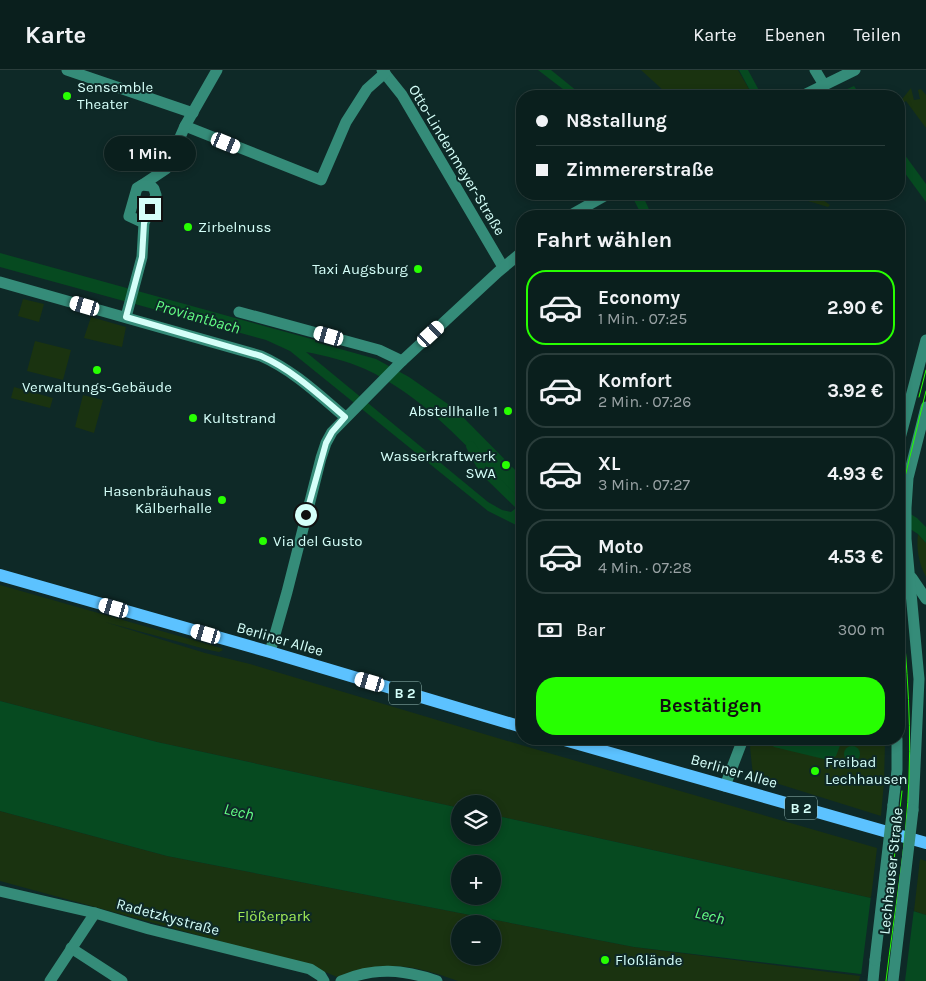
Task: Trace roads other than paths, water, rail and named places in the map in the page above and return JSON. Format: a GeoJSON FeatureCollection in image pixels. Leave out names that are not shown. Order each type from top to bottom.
{"type":"FeatureCollection","features":[{"type":"Feature","properties":{"kind":"main road","name":"Berliner Allee"},"geometry":{"type":"LineString","coordinates":[[0,575],[270,652],[516,725]]}},
{"type":"Feature","properties":{"kind":"main road","name":"Berliner Allee"},"geometry":{"type":"LineString","coordinates":[[582,745],[926,843]]}},
{"type":"Feature","properties":{"kind":"street"},"geometry":{"type":"LineString","coordinates":[[67,70],[192,113]]}},
{"type":"Feature","properties":{"kind":"street"},"geometry":{"type":"LineString","coordinates":[[144,223],[129,216],[137,188],[166,170],[185,126],[217,70]]}},
{"type":"Feature","properties":{"kind":"street"},"geometry":{"type":"LineString","coordinates":[[815,70],[824,85]]}},
{"type":"Feature","properties":{"kind":"street"},"geometry":{"type":"LineString","coordinates":[[814,90],[855,70]]}},
{"type":"Feature","properties":{"kind":"street"},"geometry":{"type":"LineString","coordinates":[[185,126],[321,180],[346,122],[367,90],[383,72]]}},
{"type":"Feature","properties":{"kind":"street","name":"Otto-Lindenmeyer-Straße"},"geometry":{"type":"LineString","coordinates":[[383,72],[402,94],[504,267]]}},
{"type":"Feature","properties":{"kind":"street"},"geometry":{"type":"LineString","coordinates":[[128,312],[142,257],[144,223],[156,196],[151,186],[142,185]]}},
{"type":"Feature","properties":{"kind":"street"},"geometry":{"type":"LineString","coordinates":[[580,210],[597,200]]}},
{"type":"Feature","properties":{"kind":"street"},"geometry":{"type":"LineString","coordinates":[[270,652],[322,455],[332,432],[400,363],[516,257]]}},
{"type":"Feature","properties":{"kind":"street"},"geometry":{"type":"LineString","coordinates":[[0,282],[128,312],[261,356],[273,361],[291,373],[345,417]]}},
{"type":"Feature","properties":{"kind":"street"},"geometry":{"type":"LineString","coordinates":[[239,312],[379,350],[400,363]]}},
{"type":"Feature","properties":{"kind":"street"},"geometry":{"type":"LineString","coordinates":[[905,419],[926,340]]}},
{"type":"Feature","properties":{"kind":"street","name":"Lechhauser Straße"},"geometry":{"type":"LineString","coordinates":[[894,981],[916,778],[919,679],[906,539],[908,478],[926,407]]}},
{"type":"Feature","properties":{"kind":"street"},"geometry":{"type":"LineString","coordinates":[[910,574],[926,599]]}},
{"type":"Feature","properties":{"kind":"street"},"geometry":{"type":"LineString","coordinates":[[917,653],[926,639]]}},
{"type":"Feature","properties":{"kind":"street"},"geometry":{"type":"LineString","coordinates":[[725,786],[741,745]]}},
{"type":"Feature","properties":{"kind":"street","name":"Lechhauser Straße"},"geometry":{"type":"LineString","coordinates":[[873,981],[897,770],[897,745]]}},
{"type":"Feature","properties":{"kind":"street","name":"Radetzkystraße"},"geometry":{"type":"LineString","coordinates":[[0,891],[95,913],[310,969],[324,981]]}},
{"type":"Feature","properties":{"kind":"street"},"geometry":{"type":"LineString","coordinates":[[50,981],[95,913]]}},
{"type":"Feature","properties":{"kind":"street"},"geometry":{"type":"LineString","coordinates":[[71,948],[122,981]]}},
{"type":"Feature","properties":{"kind":"street"},"geometry":{"type":"LineString","coordinates":[[341,981],[375,971],[397,971],[437,981]]}},
{"type":"Feature","properties":{"kind":"water"},"geometry":{"type":"Polygon","coordinates":[[[538,70],[551,70],[576,90],[564,90],[538,70]]]}},
{"type":"Feature","properties":{"kind":"water"},"geometry":{"type":"Polygon","coordinates":[[[739,70],[748,70],[759,90],[750,90],[739,70]]]}},
{"type":"Feature","properties":{"kind":"water"},"geometry":{"type":"Polygon","coordinates":[[[854,86],[857,90],[845,90],[854,86]]]}},
{"type":"Feature","properties":{"kind":"water"},"geometry":{"type":"Polygon","coordinates":[[[905,155],[926,184],[926,202],[905,173],[905,155]]]}},
{"type":"Feature","properties":{"kind":"water"},"geometry":{"type":"Polygon","coordinates":[[[634,200],[645,200],[649,210],[639,210],[634,200]]]}},
{"type":"Feature","properties":{"kind":"water"},"geometry":{"type":"Polygon","coordinates":[[[0,253],[315,340],[315,342],[376,359],[409,377],[455,409],[516,471],[516,495],[457,436],[405,392],[359,366],[306,352],[488,502],[502,510],[511,512],[516,508],[516,525],[488,511],[290,351],[266,340],[0,267],[0,253]]]}},
{"type":"Feature","properties":{"kind":"water"},"geometry":{"type":"Polygon","coordinates":[[[905,511],[917,518],[926,527],[926,543],[918,534],[905,526],[905,511]]]}},
{"type":"Feature","properties":{"kind":"water","name":"Lech"},"geometry":{"type":"Polygon","coordinates":[[[0,701],[157,742],[451,806],[451,845],[501,845],[501,817],[871,898],[926,915],[926,981],[891,981],[869,975],[634,947],[501,921],[501,915],[470,915],[167,856],[0,811],[0,701]]]}},
{"type":"Feature","properties":{"kind":"water"},"geometry":{"type":"Polygon","coordinates":[[[772,745],[840,745],[836,756],[828,760],[772,745]]]}},
{"type":"Feature","properties":{"kind":"water"},"geometry":{"type":"Polygon","coordinates":[[[849,746],[855,746],[860,751],[858,760],[849,762],[844,757],[844,751],[849,746]]]}},
{"type":"Feature","properties":{"kind":"waterway","name":"Proviantbach"},"geometry":{"type":"LineString","coordinates":[[471,446],[481,465]]}},
{"type":"Feature","properties":{"kind":"waterway","name":"Proviantbach"},"geometry":{"type":"LineString","coordinates":[[490,476],[516,501]]}},
{"type":"Feature","properties":{"kind":"tram line"},"geometry":{"type":"LineString","coordinates":[[919,397],[926,370]]}},
{"type":"Feature","properties":{"kind":"tram line"},"geometry":{"type":"LineString","coordinates":[[905,477],[926,391]]}},
{"type":"Feature","properties":{"kind":"tram line"},"geometry":{"type":"LineString","coordinates":[[886,981],[908,802],[910,751],[905,648]]}},
{"type":"Feature","properties":{"kind":"tram line"},"geometry":{"type":"LineString","coordinates":[[892,878],[902,791]]}},
{"type":"Feature","properties":{"kind":"place","name":"Sensemble Theater"},"geometry":{"type":"Point","coordinates":[67,96]}},
{"type":"Feature","properties":{"kind":"place","name":"Zirbelnuss"},"geometry":{"type":"Point","coordinates":[188,227]}},
{"type":"Feature","properties":{"kind":"place","name":"Taxi Augsburg"},"geometry":{"type":"Point","coordinates":[418,269]}},
{"type":"Feature","properties":{"kind":"place","name":"Verwaltungs-Gebäude"},"geometry":{"type":"Point","coordinates":[97,370]}},
{"type":"Feature","properties":{"kind":"place","name":"Abstellhalle 1"},"geometry":{"type":"Point","coordinates":[508,411]}},
{"type":"Feature","properties":{"kind":"place","name":"Kultstrand"},"geometry":{"type":"Point","coordinates":[193,418]}},
{"type":"Feature","properties":{"kind":"place","name":"Wasserkraftwerk SWA"},"geometry":{"type":"Point","coordinates":[506,465]}},
{"type":"Feature","properties":{"kind":"place","name":"Hasenbräuhaus Kälberhalle"},"geometry":{"type":"Point","coordinates":[222,500]}},
{"type":"Feature","properties":{"kind":"place","name":"Via del Gusto"},"geometry":{"type":"Point","coordinates":[263,541]}},
{"type":"Feature","properties":{"kind":"place","name":"Freibad Lechhausen"},"geometry":{"type":"Point","coordinates":[815,771]}},
{"type":"Feature","properties":{"kind":"place","name":"Floßlände"},"geometry":{"type":"Point","coordinates":[605,960]}},
{"type":"Feature","properties":{"kind":"park label","name":"Flößerpark"},"geometry":{"type":"Point","coordinates":[274,916]}}]}
